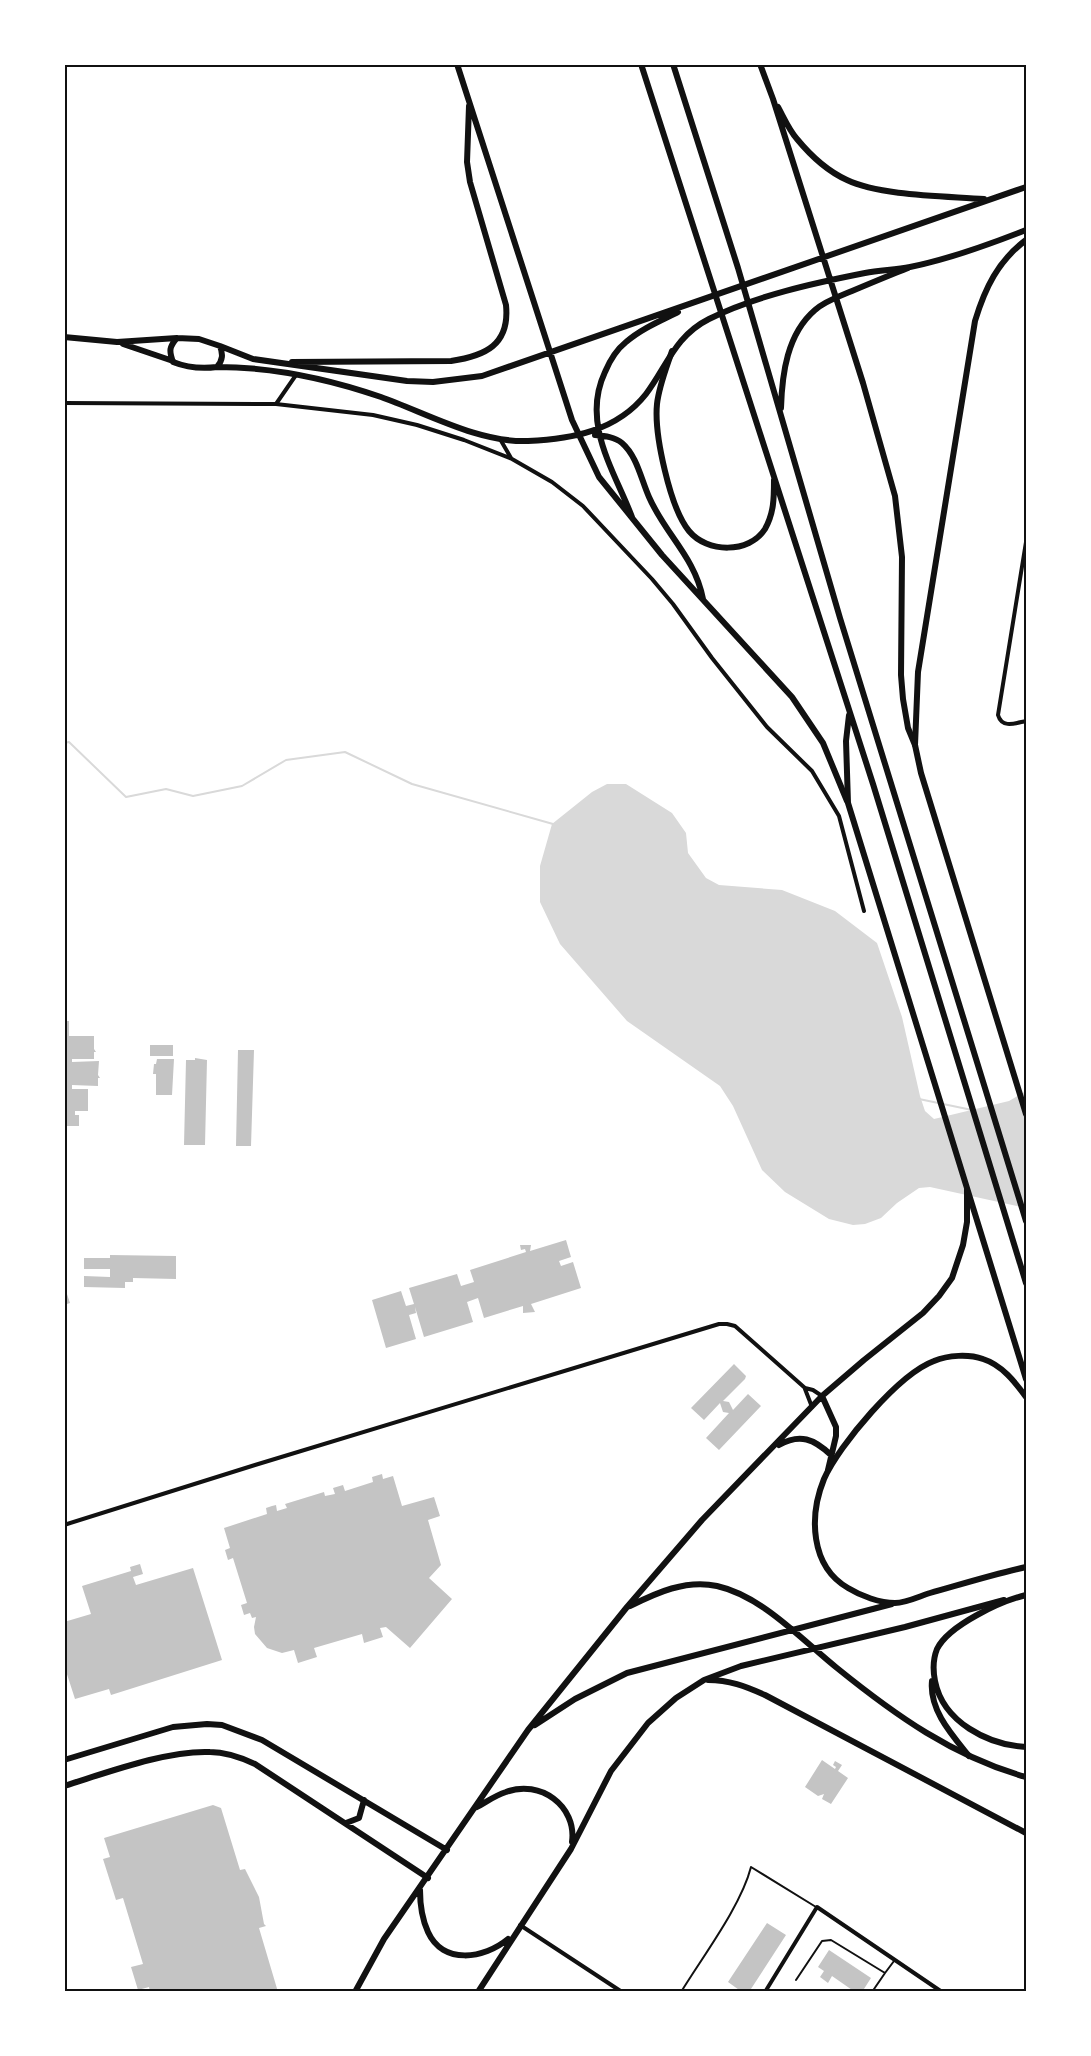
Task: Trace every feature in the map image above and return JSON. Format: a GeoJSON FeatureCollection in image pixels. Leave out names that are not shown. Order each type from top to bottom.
{"type":"FeatureCollection","features":[{"type":"Feature","properties":{"kind":"main road"},"geometry":{"type":"LineString","coordinates":[[456,64],[572,420],[599,477],[635,523],[778,681],[824,743],[848,803],[967,1190],[1008,1314],[1026,1379]]}},
{"type":"Feature","properties":{"kind":"main road"},"geometry":{"type":"LineString","coordinates":[[641,64],[774,474],[1026,1283]]}},
{"type":"Feature","properties":{"kind":"main road"},"geometry":{"type":"LineString","coordinates":[[673,64],[738,268],[900,814],[1026,1221]]}},
{"type":"Feature","properties":{"kind":"main road"},"geometry":{"type":"LineString","coordinates":[[760,64],[842,318],[895,496],[902,557],[901,675],[908,728],[1026,1114]]}},
{"type":"Feature","properties":{"kind":"main road"},"geometry":{"type":"LineString","coordinates":[[773,99],[804,148],[816,160],[846,180],[880,190],[989,200]]}},
{"type":"Feature","properties":{"kind":"main road"},"geometry":{"type":"LineString","coordinates":[[283,363],[365,360],[451,361],[486,352],[500,339],[507,322],[506,306],[470,182],[467,162],[469,102]]}},
{"type":"Feature","properties":{"kind":"main road"},"geometry":{"type":"LineString","coordinates":[[64,337],[117,342],[177,338],[199,339],[253,359],[407,381],[458,380],[492,373],[1026,187]]}},
{"type":"Feature","properties":{"kind":"main road"},"geometry":{"type":"LineString","coordinates":[[117,342],[192,367],[243,367],[296,374],[379,396],[479,434],[500,439],[525,441],[557,438],[583,433],[612,423],[634,406],[646,393],[672,351],[694,328],[729,310],[815,284],[867,273],[908,268],[954,256],[1026,230]]}},
{"type":"Feature","properties":{"kind":"main road"},"geometry":{"type":"LineString","coordinates":[[915,745],[916,692],[922,642],[975,321],[983,295],[994,273],[1005,259],[1026,240]]}},
{"type":"Feature","properties":{"kind":"main road"},"geometry":{"type":"LineString","coordinates":[[781,415],[781,388],[790,347],[806,320],[816,309],[829,301],[908,268]]}},
{"type":"Feature","properties":{"kind":"main road"},"geometry":{"type":"LineString","coordinates":[[635,523],[601,444],[596,418],[600,385],[615,353],[639,332],[699,301]]}},
{"type":"Feature","properties":{"kind":"main road"},"geometry":{"type":"LineString","coordinates":[[173,362],[170,350],[177,338]]}},
{"type":"Feature","properties":{"kind":"main road"},"geometry":{"type":"LineString","coordinates":[[217,367],[222,357],[220,346]]}},
{"type":"Feature","properties":{"kind":"main road"},"geometry":{"type":"LineString","coordinates":[[672,351],[659,389],[656,422],[671,491],[677,510],[690,533],[702,542],[716,547],[731,548],[745,545],[756,539],[764,529],[773,508],[774,474]]}},
{"type":"Feature","properties":{"kind":"main road"},"geometry":{"type":"LineString","coordinates":[[583,433],[615,439],[629,451],[657,514],[696,572],[703,599]]}},
{"type":"Feature","properties":{"kind":"main road"},"geometry":{"type":"LineString","coordinates":[[848,803],[846,741],[849,712]]}},
{"type":"Feature","properties":{"kind":"main road"},"geometry":{"type":"LineString","coordinates":[[355,1992],[384,1940],[529,1729],[627,1608],[702,1520],[822,1396],[923,1313],[939,1296],[952,1278],[963,1245],[967,1222],[967,1190]]}},
{"type":"Feature","properties":{"kind":"main road"},"geometry":{"type":"LineString","coordinates":[[828,1472],[868,1416],[905,1379],[932,1361],[962,1357],[983,1359],[1008,1375],[1026,1397]]}},
{"type":"Feature","properties":{"kind":"main road"},"geometry":{"type":"LineString","coordinates":[[822,1396],[836,1427],[836,1436],[818,1502],[815,1526],[818,1552],[825,1566],[838,1582],[858,1594],[896,1603]]}},
{"type":"Feature","properties":{"kind":"main road"},"geometry":{"type":"LineString","coordinates":[[773,1447],[791,1438],[800,1438],[813,1440],[831,1455]]}},
{"type":"Feature","properties":{"kind":"main road"},"geometry":{"type":"LineString","coordinates":[[529,1729],[575,1699],[627,1673],[1026,1567]]}},
{"type":"Feature","properties":{"kind":"main road"},"geometry":{"type":"LineString","coordinates":[[627,1608],[658,1592],[673,1588],[696,1585],[716,1586],[738,1593],[773,1616],[896,1714],[925,1733],[969,1756],[1026,1777]]}},
{"type":"Feature","properties":{"kind":"main road"},"geometry":{"type":"LineString","coordinates":[[478,1992],[571,1849],[611,1771],[648,1723],[676,1698],[704,1680],[741,1666],[905,1627],[1026,1595]]}},
{"type":"Feature","properties":{"kind":"main road"},"geometry":{"type":"LineString","coordinates":[[969,1756],[952,1736],[939,1714],[931,1689],[936,1654],[946,1636],[960,1625],[1013,1598]]}},
{"type":"Feature","properties":{"kind":"main road"},"geometry":{"type":"LineString","coordinates":[[933,1674],[936,1689],[945,1705],[971,1730],[989,1739],[1026,1747]]}},
{"type":"Feature","properties":{"kind":"main road"},"geometry":{"type":"LineString","coordinates":[[704,1680],[725,1680],[744,1685],[1026,1833]]}},
{"type":"Feature","properties":{"kind":"main road"},"geometry":{"type":"LineString","coordinates":[[64,1760],[173,1727],[222,1725],[262,1740],[447,1850]]}},
{"type":"Feature","properties":{"kind":"main road"},"geometry":{"type":"LineString","coordinates":[[64,1786],[157,1759],[211,1752],[241,1757],[428,1878]]}},
{"type":"Feature","properties":{"kind":"main road"},"geometry":{"type":"LineString","coordinates":[[475,1808],[507,1791],[523,1789],[541,1792],[558,1801],[568,1813],[573,1835],[571,1849]]}},
{"type":"Feature","properties":{"kind":"main road"},"geometry":{"type":"LineString","coordinates":[[346,1823],[358,1818],[364,1800]]}},
{"type":"Feature","properties":{"kind":"main road"},"geometry":{"type":"LineString","coordinates":[[420,1890],[422,1916],[428,1934],[446,1951],[465,1956],[483,1954],[497,1949],[513,1935]]}},
{"type":"Feature","properties":{"kind":"street"},"geometry":{"type":"LineString","coordinates":[[276,404],[296,374]]}},
{"type":"Feature","properties":{"kind":"street"},"geometry":{"type":"LineString","coordinates":[[64,403],[276,404],[352,412],[395,420],[464,440],[512,459],[552,482],[584,506],[624,548],[673,604],[767,728],[812,771],[838,816],[864,911]]}},
{"type":"Feature","properties":{"kind":"street"},"geometry":{"type":"LineString","coordinates":[[500,439],[512,459]]}},
{"type":"Feature","properties":{"kind":"street"},"geometry":{"type":"LineString","coordinates":[[1026,542],[998,709],[998,719],[1001,722],[1006,724],[1026,721]]}},
{"type":"Feature","properties":{"kind":"street"},"geometry":{"type":"LineString","coordinates":[[64,1525],[719,1324],[735,1326],[805,1388],[822,1396]]}},
{"type":"Feature","properties":{"kind":"street"},"geometry":{"type":"LineString","coordinates":[[805,1388],[812,1408]]}},
{"type":"Feature","properties":{"kind":"street"},"geometry":{"type":"LineString","coordinates":[[765,1992],[817,1907],[942,1992]]}},
{"type":"Feature","properties":{"kind":"street"},"geometry":{"type":"LineString","coordinates":[[520,1925],[622,1992]]}},
{"type":"Feature","properties":{"kind":"lane"},"geometry":{"type":"LineString","coordinates":[[681,1992],[734,1906],[747,1882],[751,1868],[817,1907]]}},
{"type":"Feature","properties":{"kind":"lane"},"geometry":{"type":"LineString","coordinates":[[796,1980],[822,1941],[825,1940],[831,1940],[885,1973]]}},
{"type":"Feature","properties":{"kind":"lane"},"geometry":{"type":"LineString","coordinates":[[872,1992],[895,1960]]}},
{"type":"Feature","properties":{"kind":"shaded area"},"geometry":{"type":"Polygon","coordinates":[[[607,784],[626,784],[672,813],[686,833],[688,853],[706,878],[719,885],[782,890],[835,911],[877,943],[902,1017],[920,1096],[925,1111],[934,1119],[1009,1101],[1026,1091],[1026,1208],[930,1187],[919,1188],[897,1203],[881,1218],[865,1224],[853,1225],[829,1219],[785,1192],[762,1170],[733,1106],[720,1086],[627,1021],[560,944],[540,902],[540,866],[552,824],[592,792],[607,784]]]}},
{"type":"Feature","properties":{"kind":"building"},"geometry":{"type":"Polygon","coordinates":[[[64,1021],[69,1021],[69,1036],[94,1036],[96,1052],[94,1052],[94,1059],[72,1059],[72,1062],[99,1061],[98,1086],[72,1085],[72,1089],[88,1089],[88,1111],[75,1111],[75,1115],[79,1115],[79,1126],[64,1126],[64,1021]]]}},
{"type":"Feature","properties":{"kind":"building"},"geometry":{"type":"Polygon","coordinates":[[[150,1045],[173,1045],[173,1056],[150,1056],[150,1045]]]}},
{"type":"Feature","properties":{"kind":"building"},"geometry":{"type":"Polygon","coordinates":[[[238,1050],[254,1050],[251,1146],[236,1146],[238,1050]]]}},
{"type":"Feature","properties":{"kind":"building"},"geometry":{"type":"Polygon","coordinates":[[[195,1058],[207,1060],[205,1145],[184,1145],[186,1060],[195,1060],[195,1058]]]}},
{"type":"Feature","properties":{"kind":"building"},"geometry":{"type":"Polygon","coordinates":[[[157,1059],[174,1059],[172,1095],[156,1095],[156,1074],[153,1074],[157,1059]]]}},
{"type":"Feature","properties":{"kind":"building"},"geometry":{"type":"Polygon","coordinates":[[[566,1240],[571,1257],[559,1261],[561,1266],[573,1262],[581,1288],[531,1304],[535,1312],[523,1313],[523,1306],[484,1318],[478,1298],[467,1302],[473,1322],[424,1337],[415,1307],[416,1313],[409,1315],[416,1339],[386,1348],[372,1300],[401,1291],[406,1306],[414,1304],[409,1288],[457,1274],[461,1286],[474,1282],[470,1270],[526,1252],[525,1249],[521,1250],[520,1245],[531,1245],[530,1251],[566,1240]]]}},
{"type":"Feature","properties":{"kind":"building"},"geometry":{"type":"Polygon","coordinates":[[[110,1255],[176,1256],[176,1279],[133,1278],[133,1282],[125,1282],[125,1288],[84,1287],[84,1276],[110,1277],[110,1269],[84,1269],[84,1258],[110,1258],[110,1255]]]}},
{"type":"Feature","properties":{"kind":"building"},"geometry":{"type":"Polygon","coordinates":[[[64,1285],[70,1303],[64,1305],[64,1285]]]}},
{"type":"Feature","properties":{"kind":"building"},"geometry":{"type":"Polygon","coordinates":[[[734,1364],[746,1376],[723,1401],[729,1402],[733,1410],[748,1394],[761,1406],[719,1450],[706,1438],[729,1413],[723,1412],[720,1403],[704,1420],[691,1408],[734,1364]]]}},
{"type":"Feature","properties":{"kind":"building"},"geometry":{"type":"Polygon","coordinates":[[[382,1474],[383,1479],[393,1476],[402,1506],[434,1497],[440,1516],[428,1520],[441,1565],[429,1578],[452,1599],[410,1648],[386,1627],[380,1628],[383,1637],[364,1643],[362,1634],[314,1648],[317,1657],[298,1663],[294,1650],[282,1653],[267,1648],[255,1634],[256,1617],[252,1618],[250,1613],[244,1615],[241,1605],[247,1603],[233,1558],[228,1560],[225,1550],[230,1548],[224,1528],[267,1514],[266,1508],[276,1505],[277,1511],[287,1508],[285,1504],[324,1492],[325,1496],[335,1494],[333,1488],[343,1485],[345,1491],[373,1482],[372,1477],[382,1474]]]}},
{"type":"Feature","properties":{"kind":"building"},"geometry":{"type":"Polygon","coordinates":[[[140,1564],[143,1574],[133,1577],[136,1585],[193,1568],[222,1660],[111,1695],[109,1689],[75,1699],[64,1665],[64,1622],[91,1614],[82,1586],[131,1571],[130,1567],[140,1564]]]}},
{"type":"Feature","properties":{"kind":"building"},"geometry":{"type":"Polygon","coordinates":[[[822,1760],[835,1769],[833,1765],[835,1761],[842,1765],[838,1771],[848,1778],[831,1804],[822,1799],[824,1794],[818,1796],[805,1787],[822,1760]]]}},
{"type":"Feature","properties":{"kind":"building"},"geometry":{"type":"Polygon","coordinates":[[[213,1805],[221,1808],[240,1870],[245,1869],[259,1897],[266,1926],[259,1928],[278,1992],[150,1992],[149,1987],[138,1990],[131,1967],[143,1964],[123,1898],[116,1900],[103,1859],[110,1857],[104,1838],[213,1805]]]}},
{"type":"Feature","properties":{"kind":"building"},"geometry":{"type":"Polygon","coordinates":[[[767,1923],[786,1935],[749,1992],[742,1992],[728,1982],[767,1923]]]}},
{"type":"Feature","properties":{"kind":"building"},"geometry":{"type":"Polygon","coordinates":[[[829,1950],[871,1978],[862,1992],[855,1992],[832,1976],[828,1983],[820,1977],[824,1971],[818,1967],[829,1950]]]}},
{"type":"Feature","properties":{"kind":"waterway"},"geometry":{"type":"LineString","coordinates":[[64,743],[69,742],[126,797],[166,789],[193,796],[242,786],[286,760],[345,752],[412,784],[553,824]]}},
{"type":"Feature","properties":{"kind":"waterway"},"geometry":{"type":"LineString","coordinates":[[919,1099],[972,1110]]}}]}
